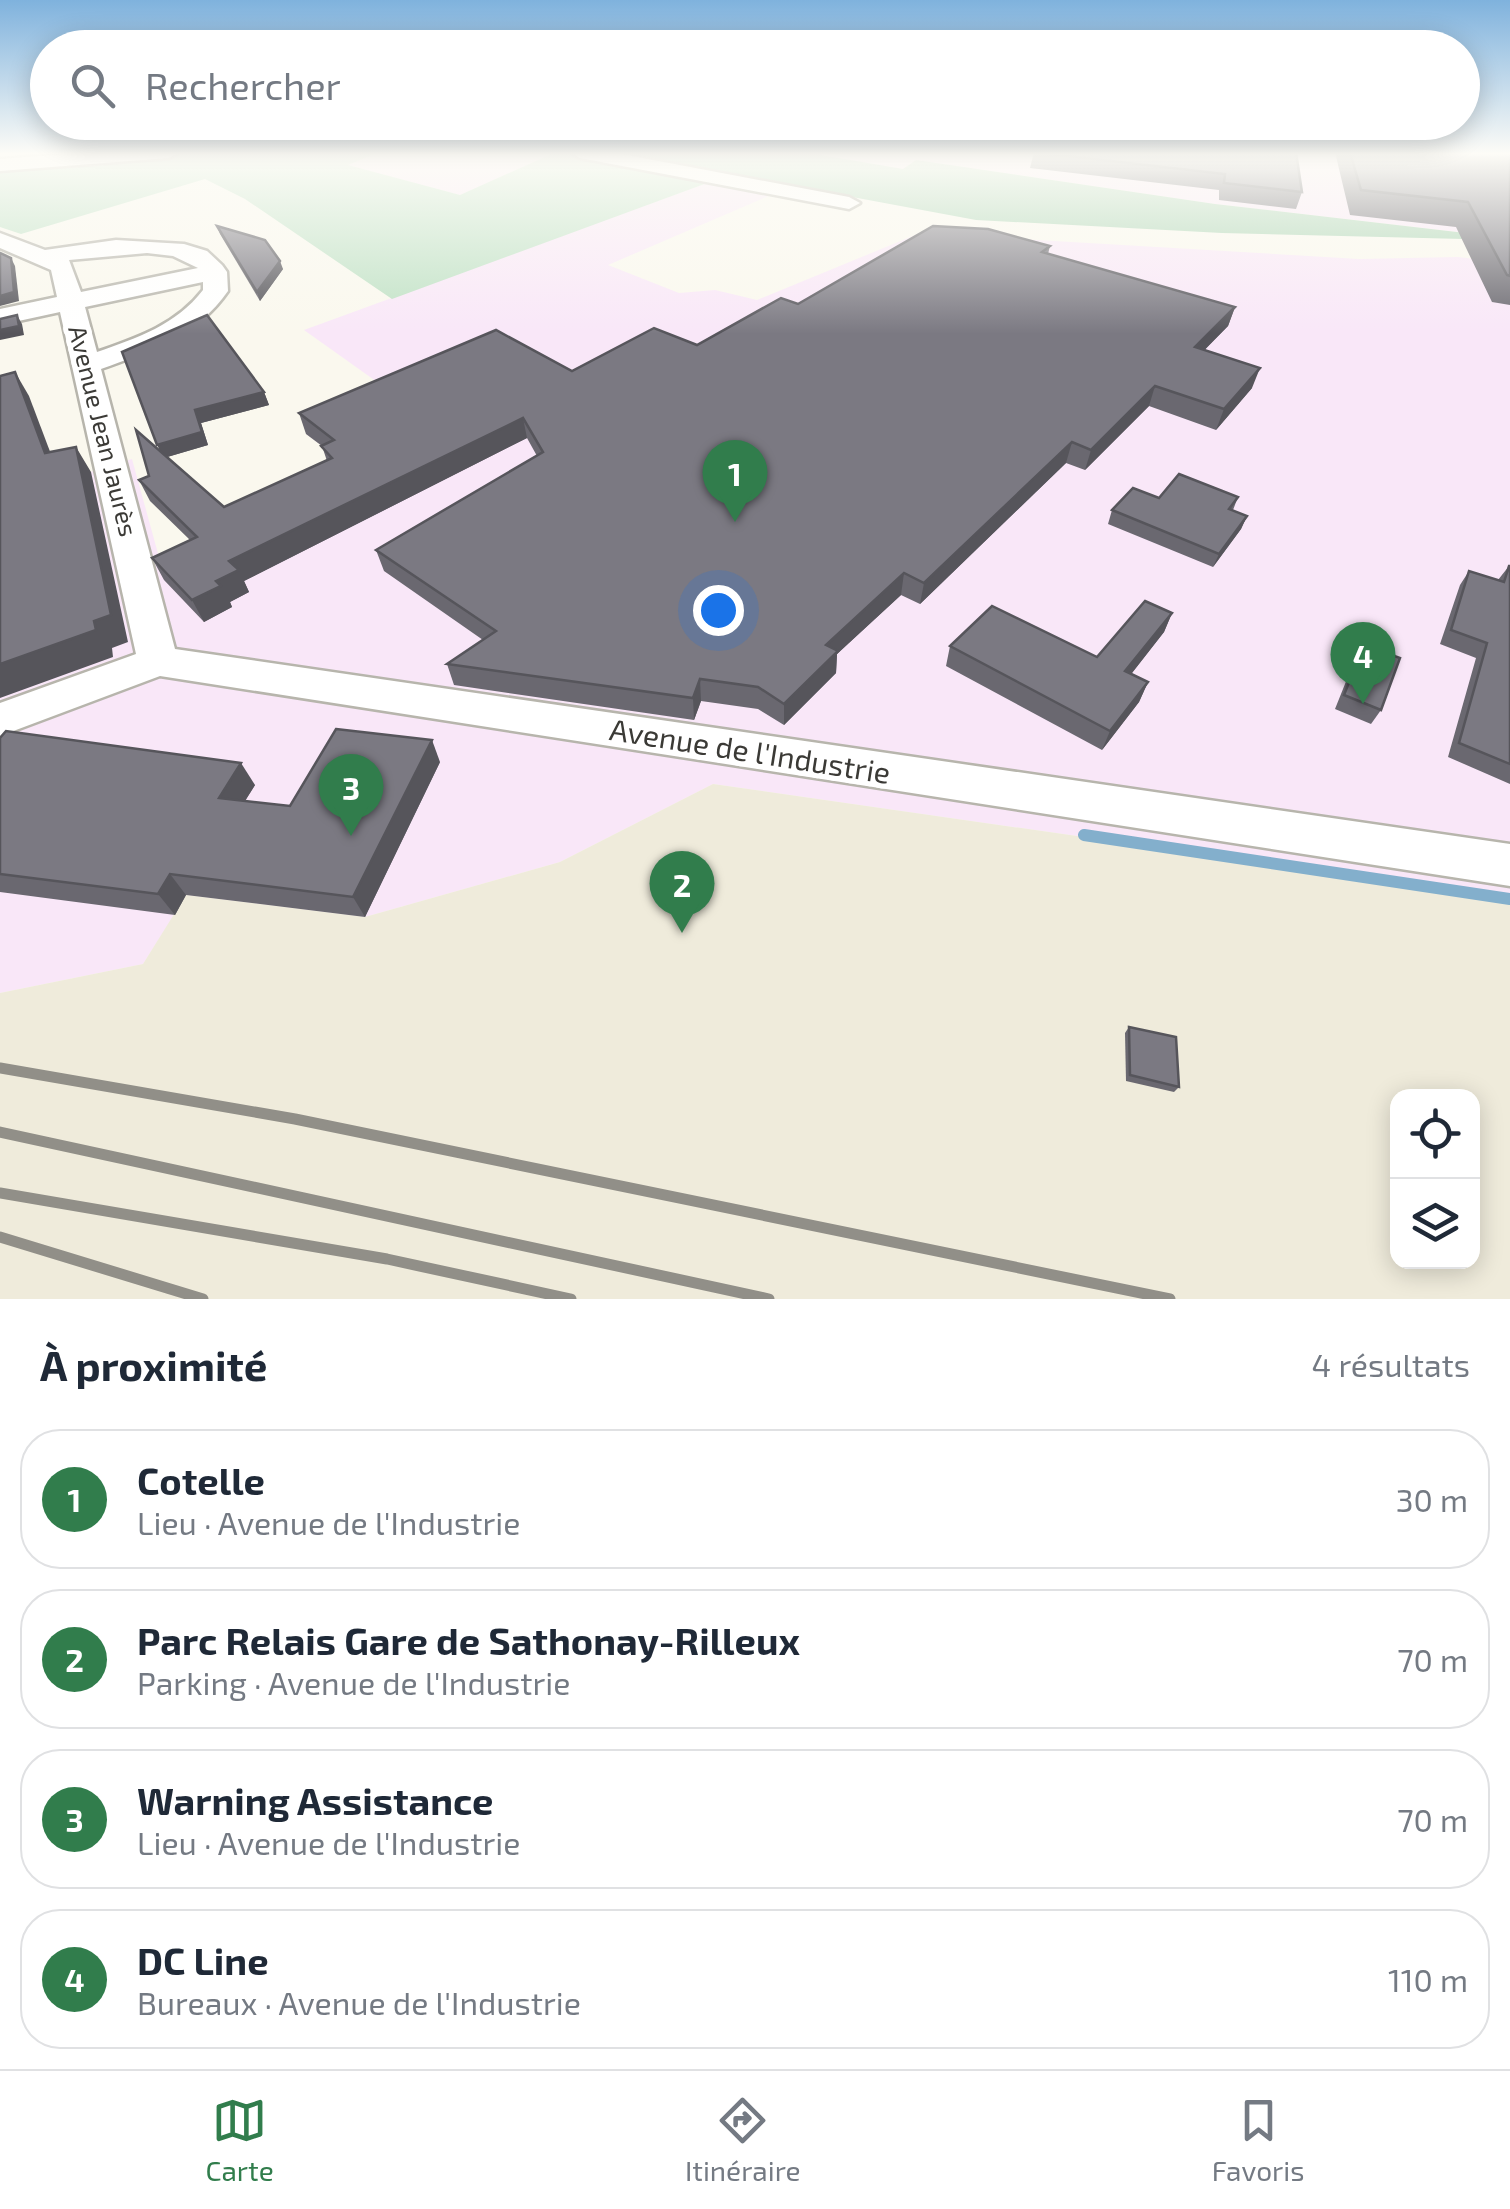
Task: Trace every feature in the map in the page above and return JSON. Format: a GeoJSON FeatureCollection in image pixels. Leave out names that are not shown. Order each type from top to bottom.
{"type":"FeatureCollection","features":[{"type":"Feature","properties":{"kind":"street"},"geometry":{"type":"LineString","coordinates":[[0,240],[43,258],[96,247],[145,245],[208,262],[215,272],[216,291],[196,317],[152,340],[88,364]]}},
{"type":"Feature","properties":{"kind":"street","name":"Avenue Jean Jaurès"},"geometry":{"type":"LineString","coordinates":[[43,258],[62,266],[158,661]]}},
{"type":"Feature","properties":{"kind":"street"},"geometry":{"type":"LineString","coordinates":[[0,317],[215,272]]}},
{"type":"Feature","properties":{"kind":"street","name":"Avenue de l'Industrie"},"geometry":{"type":"LineString","coordinates":[[0,720],[158,661],[1510,865]]}},
{"type":"Feature","properties":{"kind":"shaded area"},"geometry":{"type":"Polygon","coordinates":[[[626,213],[730,213],[608,265],[679,293],[715,290],[757,300],[920,233],[1359,259],[1458,257],[1510,263],[1510,898],[713,784],[560,862],[365,917],[187,895],[143,964],[0,993],[0,500],[132,459],[165,579],[342,494],[341,460],[306,434],[394,394],[304,330],[626,213]]]}},
{"type":"Feature","properties":{"kind":"shaded area"},"geometry":{"type":"Polygon","coordinates":[[[1290,213],[1510,213],[1510,238],[1290,213]]]}},
{"type":"Feature","properties":{"kind":"shaded area"},"geometry":{"type":"Polygon","coordinates":[[[713,784],[1510,898],[1510,1299],[0,1299],[0,993],[143,964],[186,895],[365,917],[560,862],[713,784]]]}},
{"type":"Feature","properties":{"kind":"green space"},"geometry":{"type":"Polygon","coordinates":[[[0,213],[93,213],[21,234],[0,227],[0,213]]]}},
{"type":"Feature","properties":{"kind":"green space"},"geometry":{"type":"Polygon","coordinates":[[[265,213],[627,213],[392,299],[265,213]]]}},
{"type":"Feature","properties":{"kind":"green space"},"geometry":{"type":"Polygon","coordinates":[[[936,213],[1289,213],[1474,234],[1464,239],[1222,233],[976,220],[936,213]]]}},
{"type":"Feature","properties":{"kind":"building"},"geometry":{"type":"Polygon","coordinates":[[[1474,213],[1510,213],[1510,276],[1474,213]]]}},
{"type":"Feature","properties":{"kind":"building"},"geometry":{"type":"Polygon","coordinates":[[[217,226],[265,240],[280,261],[257,292],[217,226]]]}},
{"type":"Feature","properties":{"kind":"building"},"geometry":{"type":"Polygon","coordinates":[[[933,226],[988,229],[1050,246],[1042,252],[1235,307],[1195,347],[1260,368],[1224,409],[1155,386],[1091,450],[1072,442],[924,583],[904,573],[826,645],[838,651],[784,704],[758,687],[700,679],[693,698],[447,664],[496,631],[376,550],[543,452],[523,418],[229,561],[239,570],[216,581],[221,586],[192,600],[152,558],[197,537],[139,480],[149,476],[136,430],[224,507],[332,458],[321,446],[334,440],[299,413],[496,330],[572,371],[654,328],[697,345],[781,298],[798,304],[933,226]]]}},
{"type":"Feature","properties":{"kind":"building"},"geometry":{"type":"Polygon","coordinates":[[[0,253],[11,258],[14,292],[0,296],[0,253]]]}},
{"type":"Feature","properties":{"kind":"building"},"geometry":{"type":"Polygon","coordinates":[[[17,315],[19,326],[0,330],[0,319],[17,315]]]}},
{"type":"Feature","properties":{"kind":"building"},"geometry":{"type":"Polygon","coordinates":[[[207,315],[264,392],[195,410],[202,432],[157,445],[122,352],[207,315]]]}},
{"type":"Feature","properties":{"kind":"building"},"geometry":{"type":"Polygon","coordinates":[[[15,372],[45,453],[76,447],[111,615],[94,621],[96,630],[0,664],[0,376],[15,372]]]}},
{"type":"Feature","properties":{"kind":"building"},"geometry":{"type":"Polygon","coordinates":[[[1179,474],[1238,497],[1229,509],[1247,516],[1219,554],[1112,510],[1133,488],[1159,498],[1179,474]]]}},
{"type":"Feature","properties":{"kind":"building"},"geometry":{"type":"Polygon","coordinates":[[[1509,566],[1510,764],[1459,743],[1487,643],[1451,630],[1469,571],[1504,582],[1509,566]]]}},
{"type":"Feature","properties":{"kind":"building"},"geometry":{"type":"Polygon","coordinates":[[[1145,601],[1172,613],[1125,671],[1148,682],[1110,731],[950,646],[992,606],[1097,657],[1145,601]]]}},
{"type":"Feature","properties":{"kind":"building"},"geometry":{"type":"Polygon","coordinates":[[[1364,645],[1400,658],[1381,710],[1344,695],[1364,645]]]}},
{"type":"Feature","properties":{"kind":"building"},"geometry":{"type":"Polygon","coordinates":[[[336,729],[432,740],[353,897],[170,874],[158,894],[0,874],[0,738],[6,731],[241,763],[219,798],[290,806],[336,729]]]}},
{"type":"Feature","properties":{"kind":"building"},"geometry":{"type":"Polygon","coordinates":[[[1129,1027],[1176,1037],[1179,1087],[1130,1075],[1129,1027]]]}},
{"type":"Feature","properties":{"kind":"waterway"},"geometry":{"type":"LineString","coordinates":[[1084,835],[1510,899]]}},
{"type":"Feature","properties":{"kind":"railway"},"geometry":{"type":"LineString","coordinates":[[0,1068],[295,1119],[1170,1299]]}},
{"type":"Feature","properties":{"kind":"railway"},"geometry":{"type":"LineString","coordinates":[[0,1132],[769,1299]]}},
{"type":"Feature","properties":{"kind":"railway"},"geometry":{"type":"LineString","coordinates":[[0,1193],[387,1259],[571,1299]]}},
{"type":"Feature","properties":{"kind":"railway"},"geometry":{"type":"LineString","coordinates":[[0,1237],[203,1299]]}},
{"type":"Feature","properties":{"kind":"place","name":"Cotelle"},"geometry":{"type":"Point","coordinates":[735,522]}},
{"type":"Feature","properties":{"kind":"place","name":"DC Line"},"geometry":{"type":"Point","coordinates":[1363,704]}},
{"type":"Feature","properties":{"kind":"place","name":"Warning Assistance"},"geometry":{"type":"Point","coordinates":[351,836]}},
{"type":"Feature","properties":{"kind":"place","name":"Parc Relais Gare de Sathonay-Rilleux"},"geometry":{"type":"Point","coordinates":[682,933]}}]}
